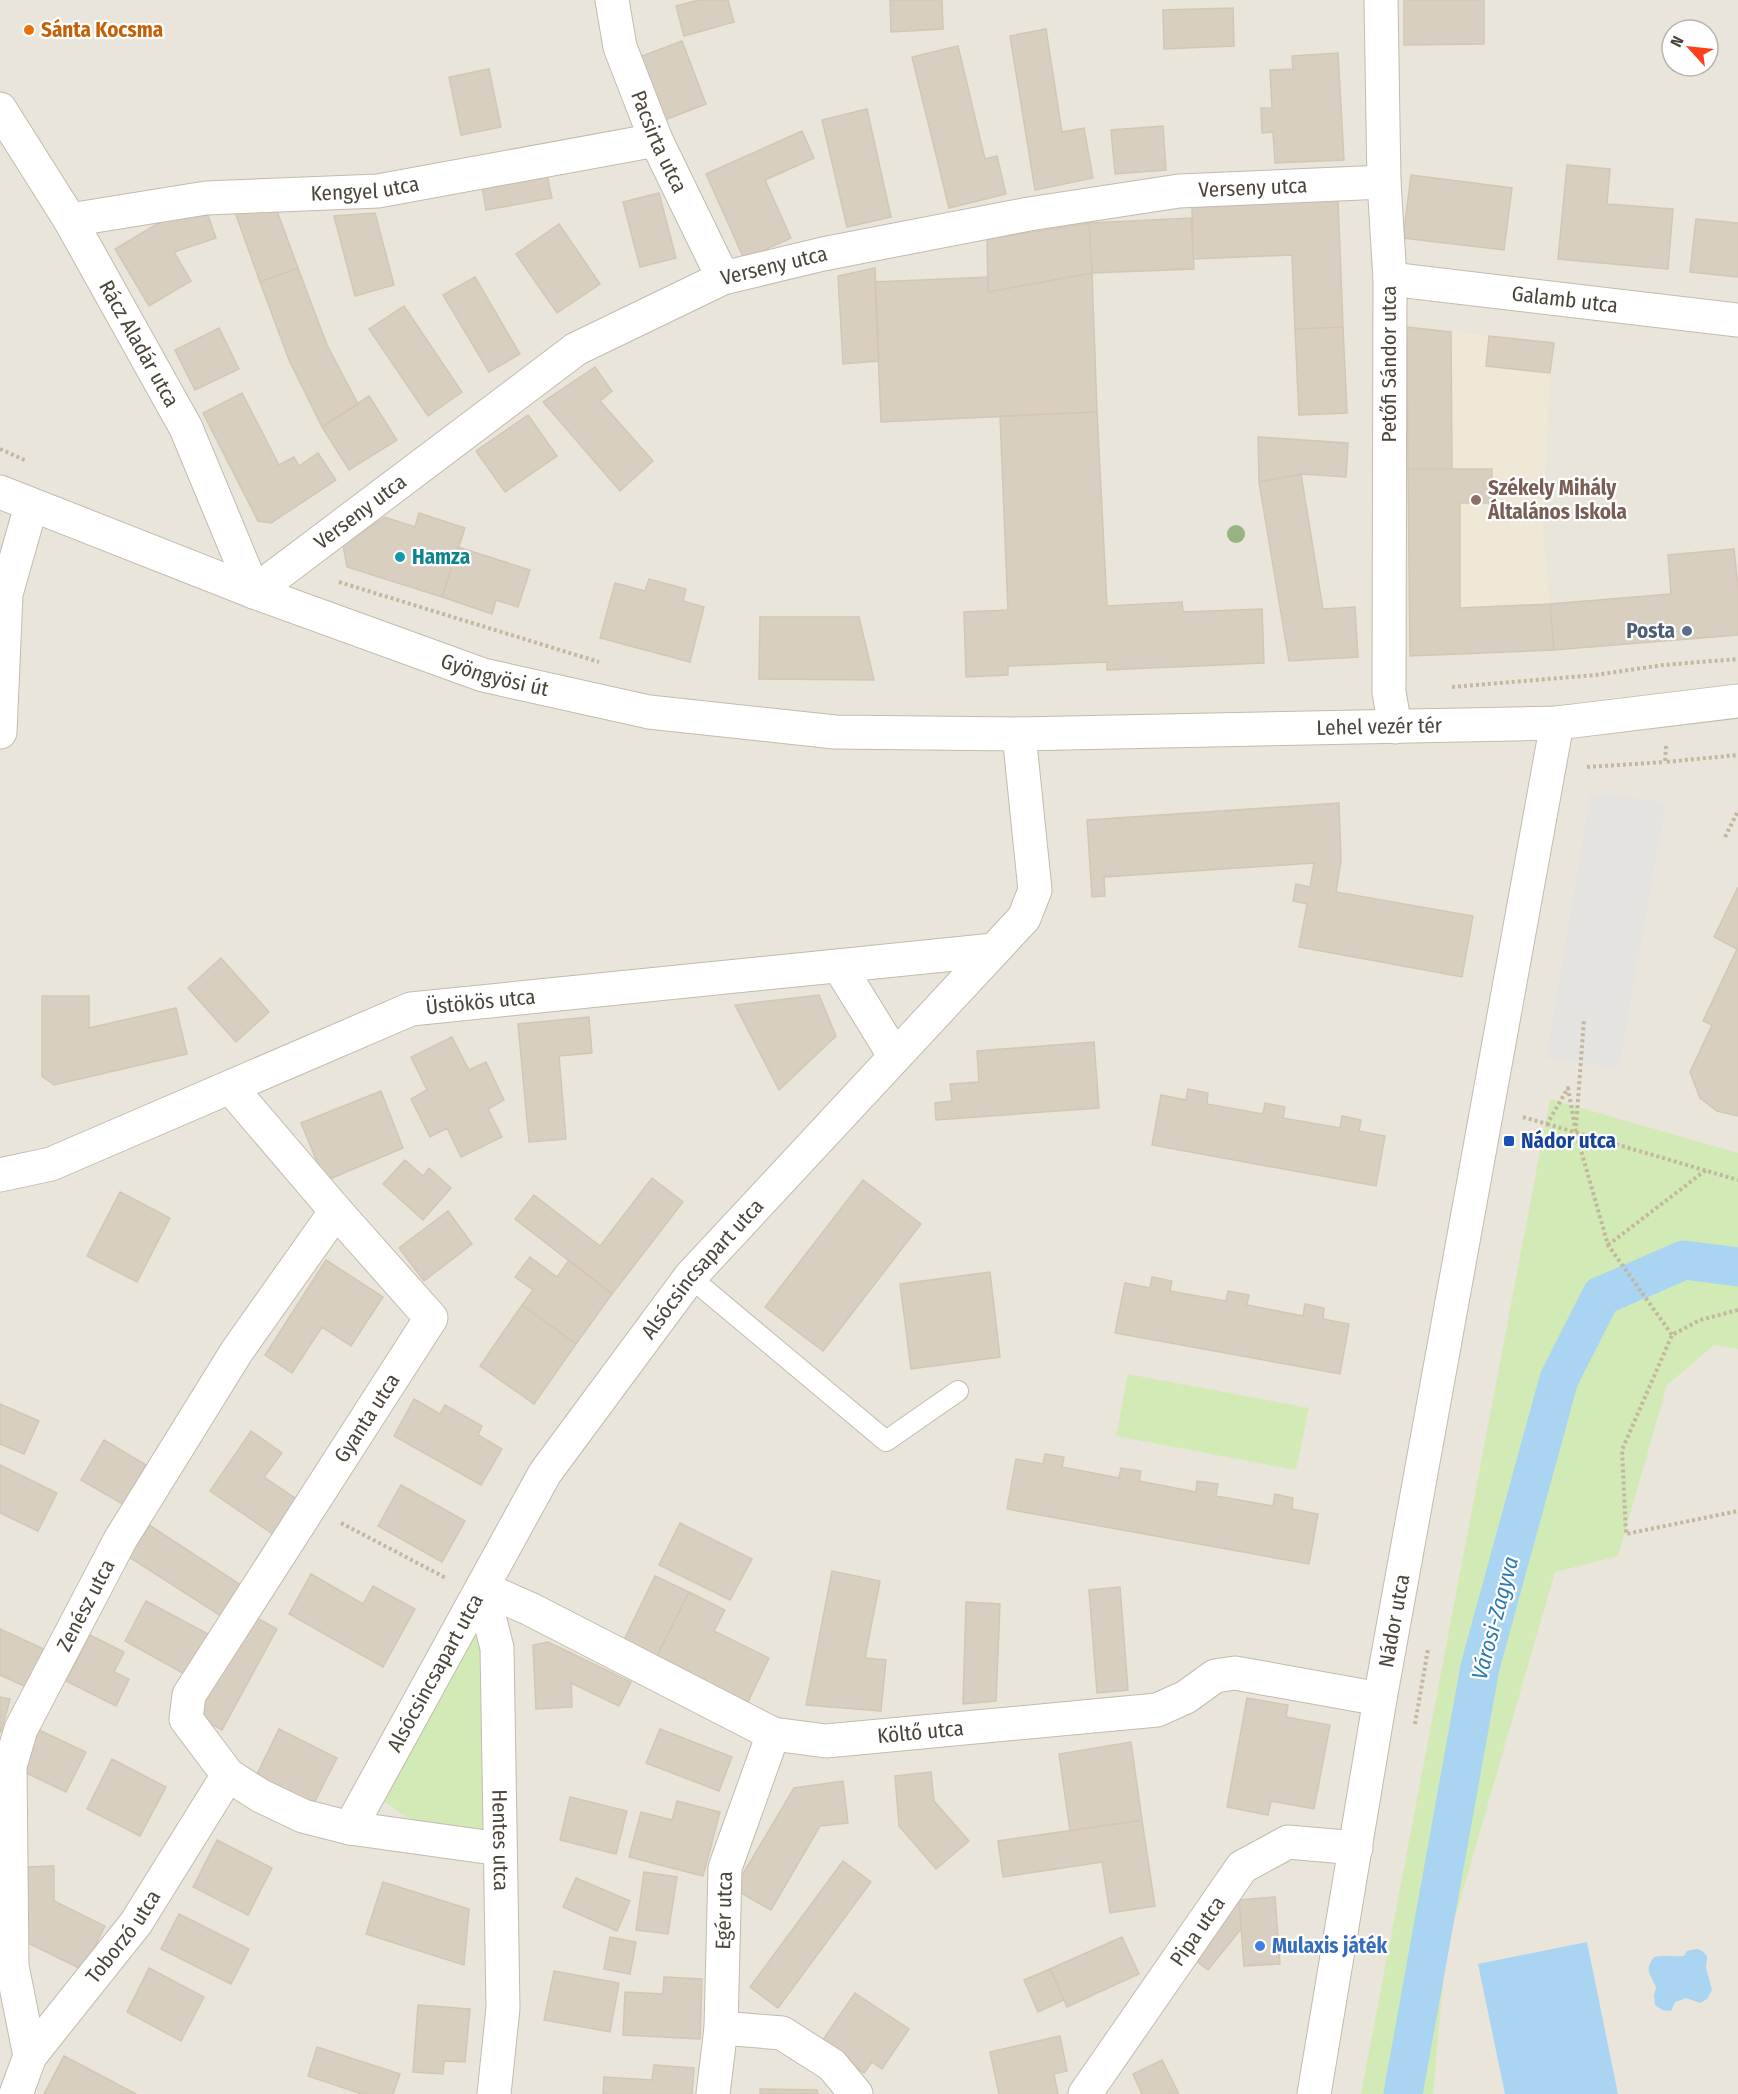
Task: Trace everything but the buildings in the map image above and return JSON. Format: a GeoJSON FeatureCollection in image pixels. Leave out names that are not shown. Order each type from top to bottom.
{"type":"FeatureCollection","features":[{"type":"Feature","properties":{"kind":"street","name":"Pacsirta utca"},"geometry":{"type":"LineString","coordinates":[[612,0],[620,47],[656,140],[723,279]]}},
{"type":"Feature","properties":{"kind":"street","name":"Petőfi Sándor utca"},"geometry":{"type":"LineString","coordinates":[[1381,0],[1384,182],[1390,279],[1389,692],[1395,728]]}},
{"type":"Feature","properties":{"kind":"street","name":"Rácz Aladár utca"},"geometry":{"type":"LineString","coordinates":[[0,109],[70,220],[186,428],[254,592]]}},
{"type":"Feature","properties":{"kind":"street","name":"Kengyel utca"},"geometry":{"type":"LineString","coordinates":[[70,220],[206,198],[378,191],[656,140]]}},
{"type":"Feature","properties":{"kind":"street","name":"Verseny utca"},"geometry":{"type":"LineString","coordinates":[[254,592],[576,350],[723,279],[823,254],[1029,214],[1167,192],[1384,182]]}},
{"type":"Feature","properties":{"kind":"street","name":"Galamb utca"},"geometry":{"type":"LineString","coordinates":[[1390,279],[1738,321]]}},
{"type":"Feature","properties":{"kind":"street","name":"Gyöngyösi út"},"geometry":{"type":"LineString","coordinates":[[0,492],[254,592],[483,675],[649,712],[835,732],[1018,734]]}},
{"type":"Feature","properties":{"kind":"street"},"geometry":{"type":"LineString","coordinates":[[0,732],[6,594],[31,506]]}},
{"type":"Feature","properties":{"kind":"street","name":"Lehel vezér tér"},"geometry":{"type":"LineString","coordinates":[[1018,734],[1557,723],[1738,701]]}},
{"type":"Feature","properties":{"kind":"street","name":"Nádor utca"},"geometry":{"type":"LineString","coordinates":[[1314,2094],[1380,1699],[1557,723]]}},
{"type":"Feature","properties":{"kind":"street","name":"Alsócsincsapart utca"},"geometry":{"type":"LineString","coordinates":[[350,1828],[546,1473],[690,1277],[894,1055],[1024,918],[1035,890],[1018,734]]}},
{"type":"Feature","properties":{"kind":"street","name":"Üstökös utca"},"geometry":{"type":"LineString","coordinates":[[0,1175],[51,1164],[411,1009],[994,950]]}},
{"type":"Feature","properties":{"kind":"street"},"geometry":{"type":"LineString","coordinates":[[839,966],[894,1055]]}},
{"type":"Feature","properties":{"kind":"street","name":"Gyanta utca"},"geometry":{"type":"LineString","coordinates":[[228,1775],[186,1719],[189,1695],[430,1318],[231,1088]]}},
{"type":"Feature","properties":{"kind":"street","name":"Zenész utca"},"geometry":{"type":"LineString","coordinates":[[30,2056],[12,1966],[10,1766],[21,1729],[120,1540],[237,1351],[336,1211]]}},
{"type":"Feature","properties":{"kind":"street","name":"Költő utca"},"geometry":{"type":"LineString","coordinates":[[482,1588],[530,1609],[772,1734],[826,1741],[1157,1710],[1186,1697],[1215,1676],[1235,1673],[1380,1699]]}},
{"type":"Feature","properties":{"kind":"street","name":"Hentes utca"},"geometry":{"type":"LineString","coordinates":[[482,1588],[497,1648],[503,2008],[494,2094]]}},
{"type":"Feature","properties":{"kind":"street","name":"Egér utca"},"geometry":{"type":"LineString","coordinates":[[713,2094],[721,2028],[725,1868],[772,1734]]}},
{"type":"Feature","properties":{"kind":"street"},"geometry":{"type":"LineString","coordinates":[[228,1775],[261,1796],[303,1816],[350,1828],[500,1849]]}},
{"type":"Feature","properties":{"kind":"street","name":"Toborzó utca"},"geometry":{"type":"LineString","coordinates":[[16,2094],[30,2056],[136,1923],[228,1775]]}},
{"type":"Feature","properties":{"kind":"street","name":"Pipa utca"},"geometry":{"type":"LineString","coordinates":[[1085,2094],[1242,1867],[1288,1842],[1356,1848]]}},
{"type":"Feature","properties":{"kind":"street"},"geometry":{"type":"LineString","coordinates":[[721,2028],[782,2033],[832,2065],[856,2094]]}},
{"type":"Feature","properties":{"kind":"lane"},"geometry":{"type":"LineString","coordinates":[[690,1277],[886,1441],[958,1391]]}},
{"type":"Feature","properties":{"kind":"path"},"geometry":{"type":"LineString","coordinates":[[328,578],[600,662]]}},
{"type":"Feature","properties":{"kind":"path"},"geometry":{"type":"LineString","coordinates":[[1446,687],[1595,675],[1663,665],[1738,659]]}},
{"type":"Feature","properties":{"kind":"path"},"geometry":{"type":"LineString","coordinates":[[1585,777],[1587,766],[1665,762]]}},
{"type":"Feature","properties":{"kind":"path"},"geometry":{"type":"LineString","coordinates":[[1725,837],[1738,811]]}},
{"type":"Feature","properties":{"kind":"path"},"geometry":{"type":"LineString","coordinates":[[1576,1132],[1584,1020]]}},
{"type":"Feature","properties":{"kind":"path"},"geometry":{"type":"LineString","coordinates":[[1547,1124],[1568,1088],[1576,1132],[1608,1245],[1671,1335]]}},
{"type":"Feature","properties":{"kind":"path"},"geometry":{"type":"LineString","coordinates":[[1525,1106],[1523,1117],[1738,1180]]}},
{"type":"Feature","properties":{"kind":"path"},"geometry":{"type":"LineString","coordinates":[[1608,1245],[1706,1170]]}},
{"type":"Feature","properties":{"kind":"path"},"geometry":{"type":"LineString","coordinates":[[1738,1310],[1700,1320],[1671,1335],[1622,1450],[1626,1534],[1738,1511]]}},
{"type":"Feature","properties":{"kind":"path"},"geometry":{"type":"LineString","coordinates":[[310,1506],[446,1578],[482,1588]]}},
{"type":"Feature","properties":{"kind":"shaded area"},"geometry":{"type":"Polygon","coordinates":[[[0,0],[1738,0],[1738,2094],[0,2094],[0,0]]]}},
{"type":"Feature","properties":{"kind":"shaded area","name":"Székely Mihály Általános Iskola"},"geometry":{"type":"Polygon","coordinates":[[[1407,327],[1554,343],[1550,373],[1543,531],[1554,650],[1410,656],[1407,327]]]}},
{"type":"Feature","properties":{"kind":"shaded area"},"geometry":{"type":"Polygon","coordinates":[[[1591,793],[1666,802],[1619,1068],[1546,1058],[1591,793]]]}},
{"type":"Feature","properties":{"kind":"green space"},"geometry":{"type":"Polygon","coordinates":[[[1550,1099],[1738,1153],[1738,1349],[1714,1345],[1667,1385],[1618,1556],[1555,1572],[1446,1949],[1433,2094],[1361,2094],[1550,1099]]]}},
{"type":"Feature","properties":{"kind":"green space"},"geometry":{"type":"Polygon","coordinates":[[[1128,1374],[1309,1408],[1296,1470],[1116,1436],[1128,1374]]]}},
{"type":"Feature","properties":{"kind":"green space"},"geometry":{"type":"Polygon","coordinates":[[[474,1624],[485,1626],[484,1831],[417,1824],[383,1801],[474,1624]]]}},
{"type":"Feature","properties":{"kind":"water"},"geometry":{"type":"Polygon","coordinates":[[[1587,1942],[1618,2094],[1505,2094],[1478,1964],[1587,1942]]]}},
{"type":"Feature","properties":{"kind":"water"},"geometry":{"type":"Polygon","coordinates":[[[1701,1950],[1707,1956],[1706,1968],[1712,1990],[1707,1999],[1700,2003],[1686,1998],[1675,2002],[1671,2011],[1662,2010],[1655,2005],[1656,1987],[1650,1975],[1651,1962],[1654,1957],[1684,1956],[1687,1951],[1701,1950]]]}},
{"type":"Feature","properties":{"kind":"waterway","name":"Városi-Zagyva"},"geometry":{"type":"LineString","coordinates":[[1403,2094],[1480,1667],[1559,1379],[1601,1296],[1684,1260],[1738,1267]]}},
{"type":"Feature","properties":{"kind":"place","name":"Sánta Kocsma"},"geometry":{"type":"Point","coordinates":[29,30]}},
{"type":"Feature","properties":{"kind":"place","name":"Székely Mihály Általános Iskola"},"geometry":{"type":"Point","coordinates":[1476,500]}},
{"type":"Feature","properties":{"kind":"place","name":"Hamza"},"geometry":{"type":"Point","coordinates":[400,557]}},
{"type":"Feature","properties":{"kind":"place","name":"Posta"},"geometry":{"type":"Point","coordinates":[1687,631]}},
{"type":"Feature","properties":{"kind":"place","name":"Nádor utca"},"geometry":{"type":"Point","coordinates":[1509,1141]}},
{"type":"Feature","properties":{"kind":"place","name":"Mulaxis játék"},"geometry":{"type":"Point","coordinates":[1260,1946]}}]}
